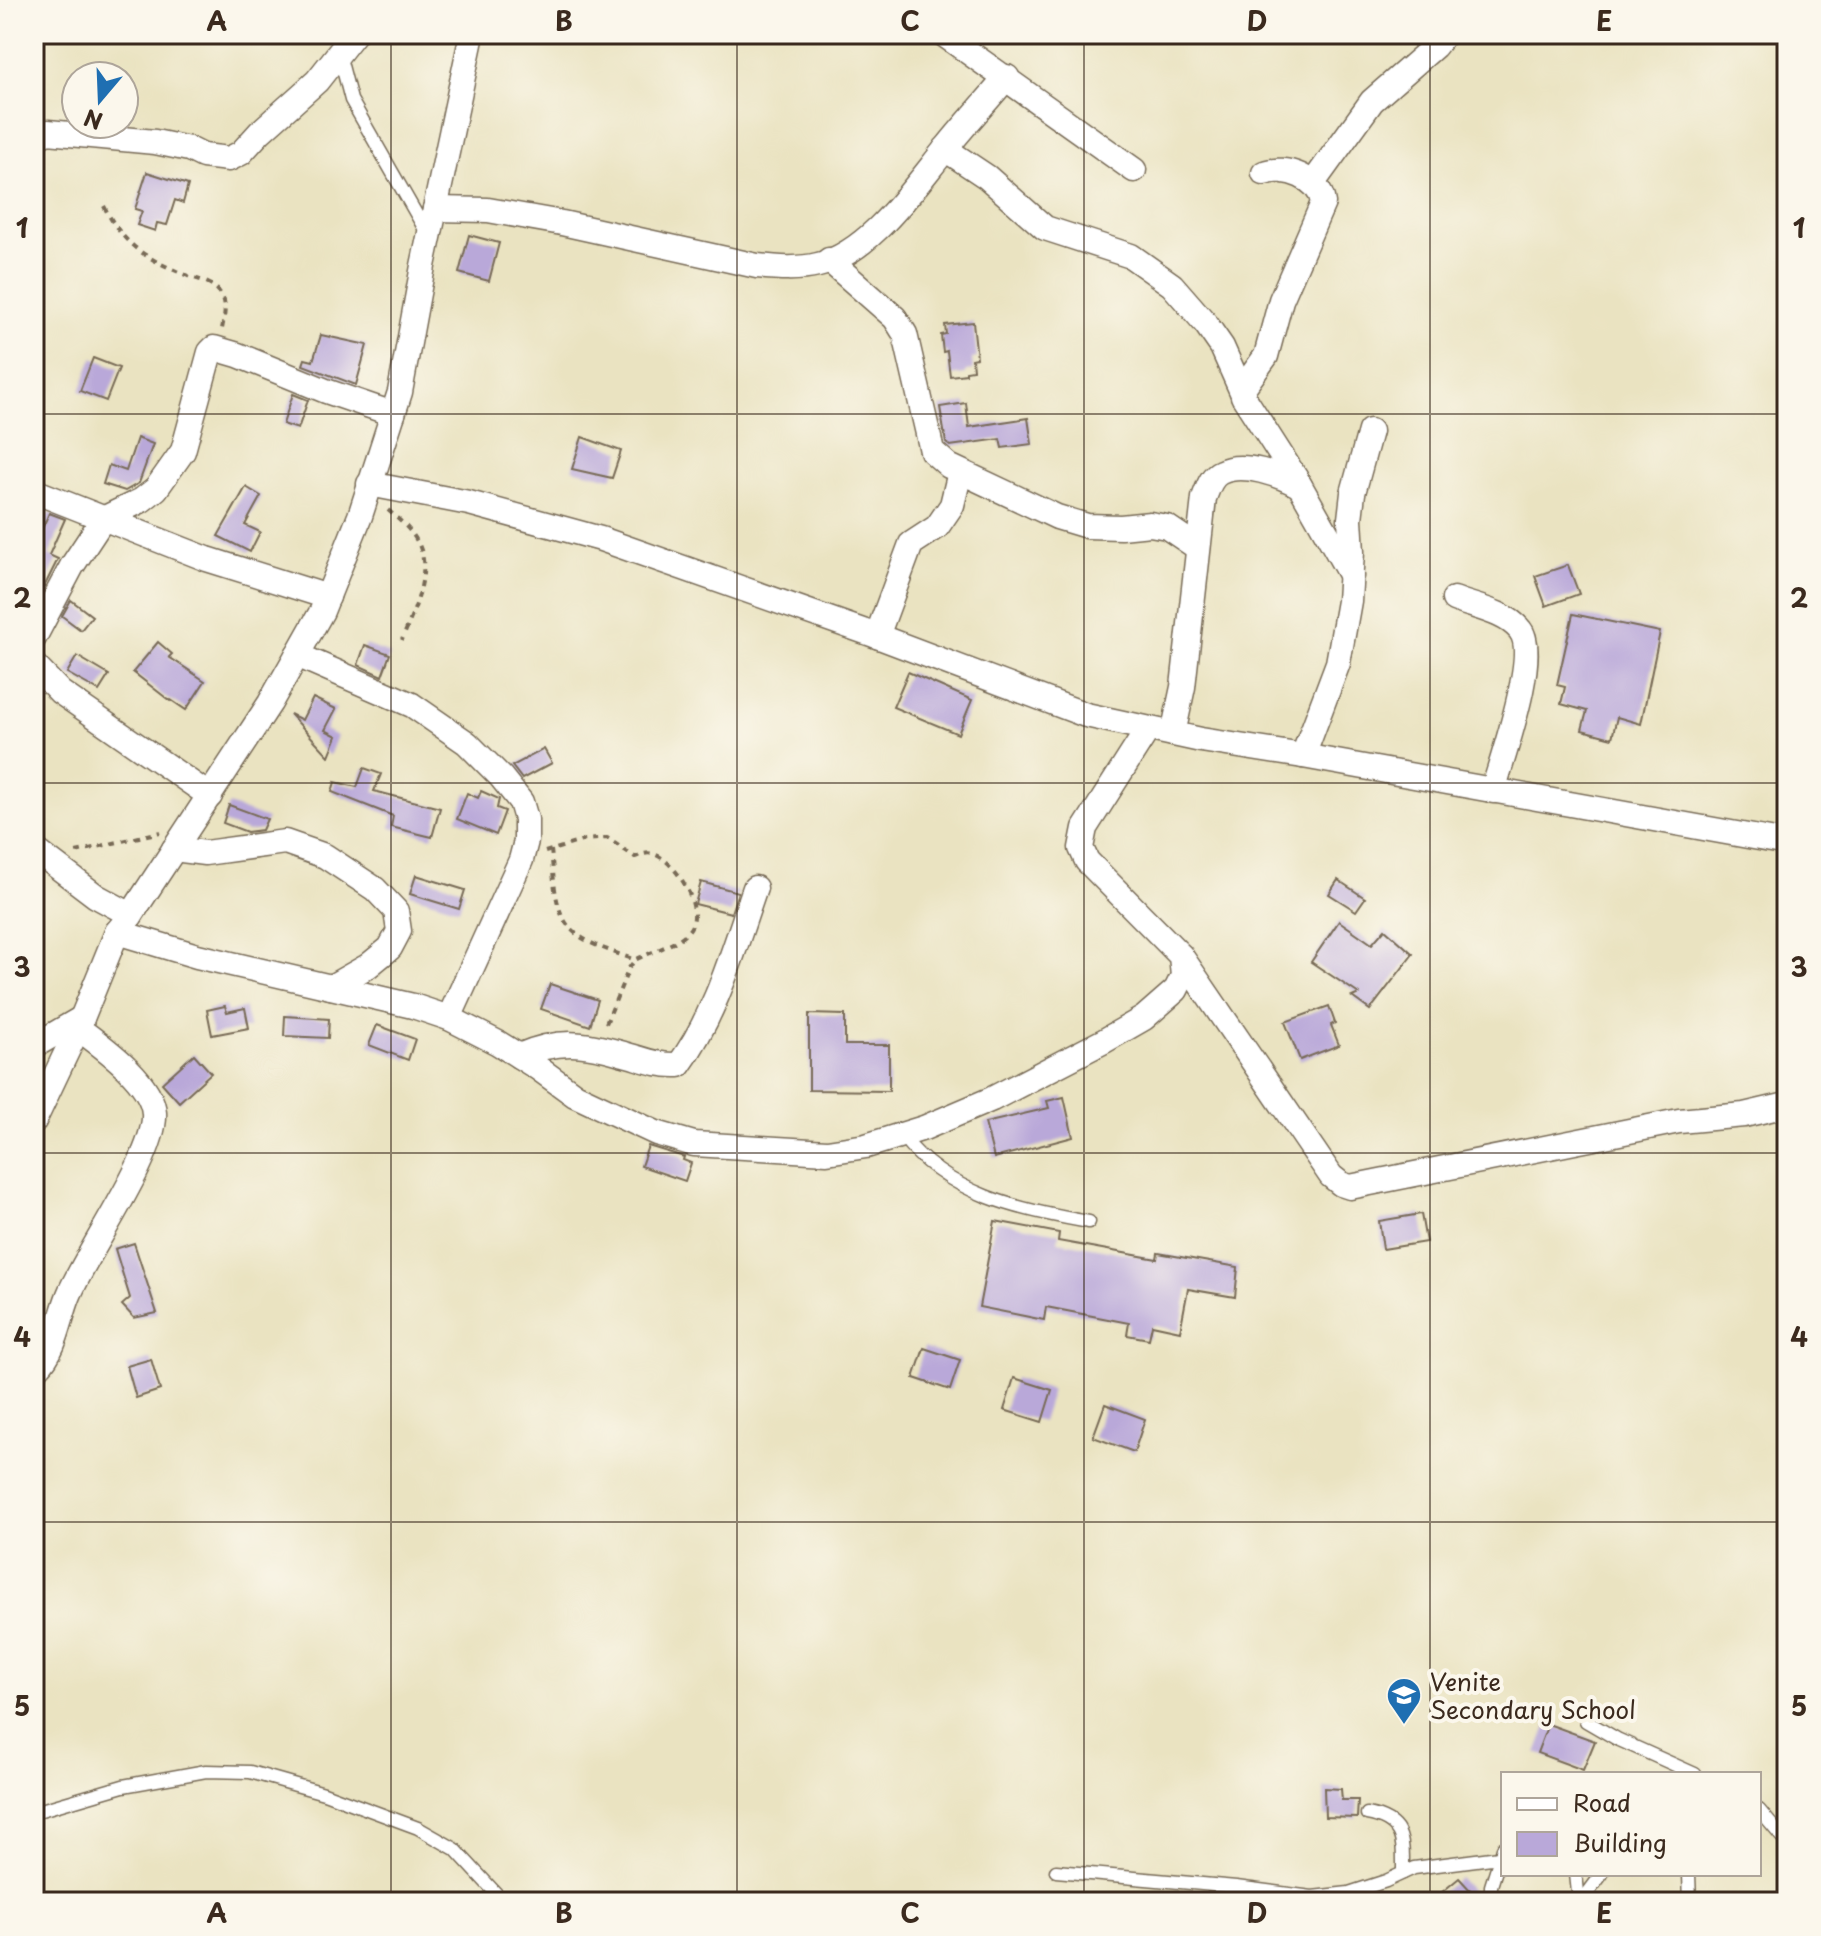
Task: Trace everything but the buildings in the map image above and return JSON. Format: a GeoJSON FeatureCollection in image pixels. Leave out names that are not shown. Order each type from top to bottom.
{"type":"FeatureCollection","features":[{"type":"Feature","properties":{"kind":"street"},"geometry":{"type":"LineString","coordinates":[[34,138],[48,132],[155,142],[189,149],[203,156],[229,159],[241,153],[317,81],[354,34]]}},
{"type":"Feature","properties":{"kind":"street"},"geometry":{"type":"LineString","coordinates":[[34,1121],[124,924],[270,703],[328,597],[400,392],[429,235],[472,34]]}},
{"type":"Feature","properties":{"kind":"street"},"geometry":{"type":"LineString","coordinates":[[943,34],[1134,170]]}},
{"type":"Feature","properties":{"kind":"street"},"geometry":{"type":"LineString","coordinates":[[1313,183],[1372,101],[1435,46],[1444,34]]}},
{"type":"Feature","properties":{"kind":"street"},"geometry":{"type":"LineString","coordinates":[[435,209],[488,210],[562,223],[757,266],[788,269],[820,265],[849,252],[873,232],[1007,77]]}},
{"type":"Feature","properties":{"kind":"street"},"geometry":{"type":"LineString","coordinates":[[945,149],[987,177],[1045,228],[1131,256],[1172,285],[1222,347],[1247,405],[1300,486],[1351,576]]}},
{"type":"Feature","properties":{"kind":"street"},"geometry":{"type":"LineString","coordinates":[[1242,392],[1266,356],[1281,300],[1320,213],[1323,197],[1313,183],[1279,169],[1264,173]]}},
{"type":"Feature","properties":{"kind":"street"},"geometry":{"type":"LineString","coordinates":[[829,260],[895,318],[905,334],[932,451],[960,472],[1057,517],[1087,526],[1150,524],[1167,527],[1198,548]]}},
{"type":"Feature","properties":{"kind":"street"},"geometry":{"type":"LineString","coordinates":[[34,638],[72,566],[103,519],[142,500],[156,489],[183,451],[210,352],[219,347],[315,387],[393,414]]}},
{"type":"Feature","properties":{"kind":"street"},"geometry":{"type":"LineString","coordinates":[[1303,756],[1338,663],[1351,576],[1353,493],[1370,431]]}},
{"type":"Feature","properties":{"kind":"street"},"geometry":{"type":"LineString","coordinates":[[1173,734],[1183,687],[1204,498],[1211,481],[1219,472],[1236,468],[1286,478],[1300,486]]}},
{"type":"Feature","properties":{"kind":"street"},"geometry":{"type":"LineString","coordinates":[[877,636],[911,544],[937,527],[952,505],[960,472]]}},
{"type":"Feature","properties":{"kind":"street"},"geometry":{"type":"LineString","coordinates":[[368,489],[469,503],[601,539],[877,636],[1086,715],[1173,734],[1787,843]]}},
{"type":"Feature","properties":{"kind":"street"},"geometry":{"type":"LineString","coordinates":[[34,491],[207,559],[328,597]]}},
{"type":"Feature","properties":{"kind":"street"},"geometry":{"type":"LineString","coordinates":[[1454,599],[1506,618],[1522,631],[1526,643],[1517,709],[1493,791]]}},
{"type":"Feature","properties":{"kind":"street"},"geometry":{"type":"LineString","coordinates":[[297,655],[412,705],[467,743],[521,802],[526,819],[522,857],[449,1018]]}},
{"type":"Feature","properties":{"kind":"street"},"geometry":{"type":"LineString","coordinates":[[34,665],[60,692],[210,796]]}},
{"type":"Feature","properties":{"kind":"street"},"geometry":{"type":"LineString","coordinates":[[1148,729],[1085,828],[1081,848],[1087,861],[1181,956],[1331,1176],[1341,1184],[1350,1187],[1664,1123],[1744,1115],[1787,1105]]}},
{"type":"Feature","properties":{"kind":"street"},"geometry":{"type":"LineString","coordinates":[[174,849],[205,853],[285,842],[325,856],[375,889],[396,911],[399,931],[390,948],[368,966],[331,987]]}},
{"type":"Feature","properties":{"kind":"street"},"geometry":{"type":"LineString","coordinates":[[40,854],[96,896],[124,924],[223,962],[449,1018],[519,1056],[575,1095],[656,1133],[694,1144],[827,1152],[902,1136],[992,1099],[1144,1018],[1176,990],[1183,976],[1181,956]]}},
{"type":"Feature","properties":{"kind":"street"},"geometry":{"type":"LineString","coordinates":[[519,1056],[557,1043],[575,1043],[661,1066],[679,1065],[711,1011],[755,888]]}},
{"type":"Feature","properties":{"kind":"street"},"geometry":{"type":"LineString","coordinates":[[34,1046],[80,1023]]}},
{"type":"Feature","properties":{"kind":"street"},"geometry":{"type":"LineString","coordinates":[[34,1367],[38,1367],[51,1350],[69,1294],[136,1169],[153,1129],[154,1110],[128,1069],[80,1023]]}},
{"type":"Feature","properties":{"kind":"lane"},"geometry":{"type":"LineString","coordinates":[[339,54],[351,100],[429,235]]}},
{"type":"Feature","properties":{"kind":"lane"},"geometry":{"type":"LineString","coordinates":[[902,1136],[918,1157],[951,1182],[999,1201],[1044,1214],[1089,1222]]}},
{"type":"Feature","properties":{"kind":"lane"},"geometry":{"type":"LineString","coordinates":[[1586,1721],[1617,1739],[1691,1772]]}},
{"type":"Feature","properties":{"kind":"lane"},"geometry":{"type":"LineString","coordinates":[[34,1812],[123,1786],[206,1771],[250,1772],[324,1793],[418,1828],[455,1849],[504,1902]]}},
{"type":"Feature","properties":{"kind":"lane"},"geometry":{"type":"LineString","coordinates":[[1761,1812],[1787,1843]]}},
{"type":"Feature","properties":{"kind":"lane"},"geometry":{"type":"LineString","coordinates":[[1367,1814],[1391,1822],[1398,1829],[1402,1840],[1403,1873]]}},
{"type":"Feature","properties":{"kind":"lane"},"geometry":{"type":"LineString","coordinates":[[1056,1871],[1312,1897],[1349,1893],[1414,1868],[1501,1852],[1491,1886],[1491,1902]]}},
{"type":"Feature","properties":{"kind":"lane"},"geometry":{"type":"LineString","coordinates":[[1576,1876],[1580,1902]]}},
{"type":"Feature","properties":{"kind":"lane"},"geometry":{"type":"LineString","coordinates":[[1580,1902],[1600,1876]]}},
{"type":"Feature","properties":{"kind":"lane"},"geometry":{"type":"LineString","coordinates":[[1689,1876],[1690,1902]]}},
{"type":"Feature","properties":{"kind":"path"},"geometry":{"type":"LineString","coordinates":[[104,206],[116,231],[128,243],[208,283],[220,293],[224,315],[219,347]]}},
{"type":"Feature","properties":{"kind":"path"},"geometry":{"type":"LineString","coordinates":[[368,489],[409,529],[422,553],[423,569],[417,601],[402,640]]}},
{"type":"Feature","properties":{"kind":"path"},"geometry":{"type":"LineString","coordinates":[[40,854],[136,838],[193,821]]}},
{"type":"Feature","properties":{"kind":"path"},"geometry":{"type":"LineString","coordinates":[[522,857],[585,840],[607,838],[630,855],[656,855],[672,868],[691,894],[695,905],[692,926],[685,935],[635,960],[596,1047]]}},
{"type":"Feature","properties":{"kind":"path"},"geometry":{"type":"LineString","coordinates":[[551,850],[557,898],[570,929],[635,960]]}},
{"type":"Feature","properties":{"kind":"place","name":"Venite Secondary School"},"geometry":{"type":"Point","coordinates":[1404,1726]}}]}
